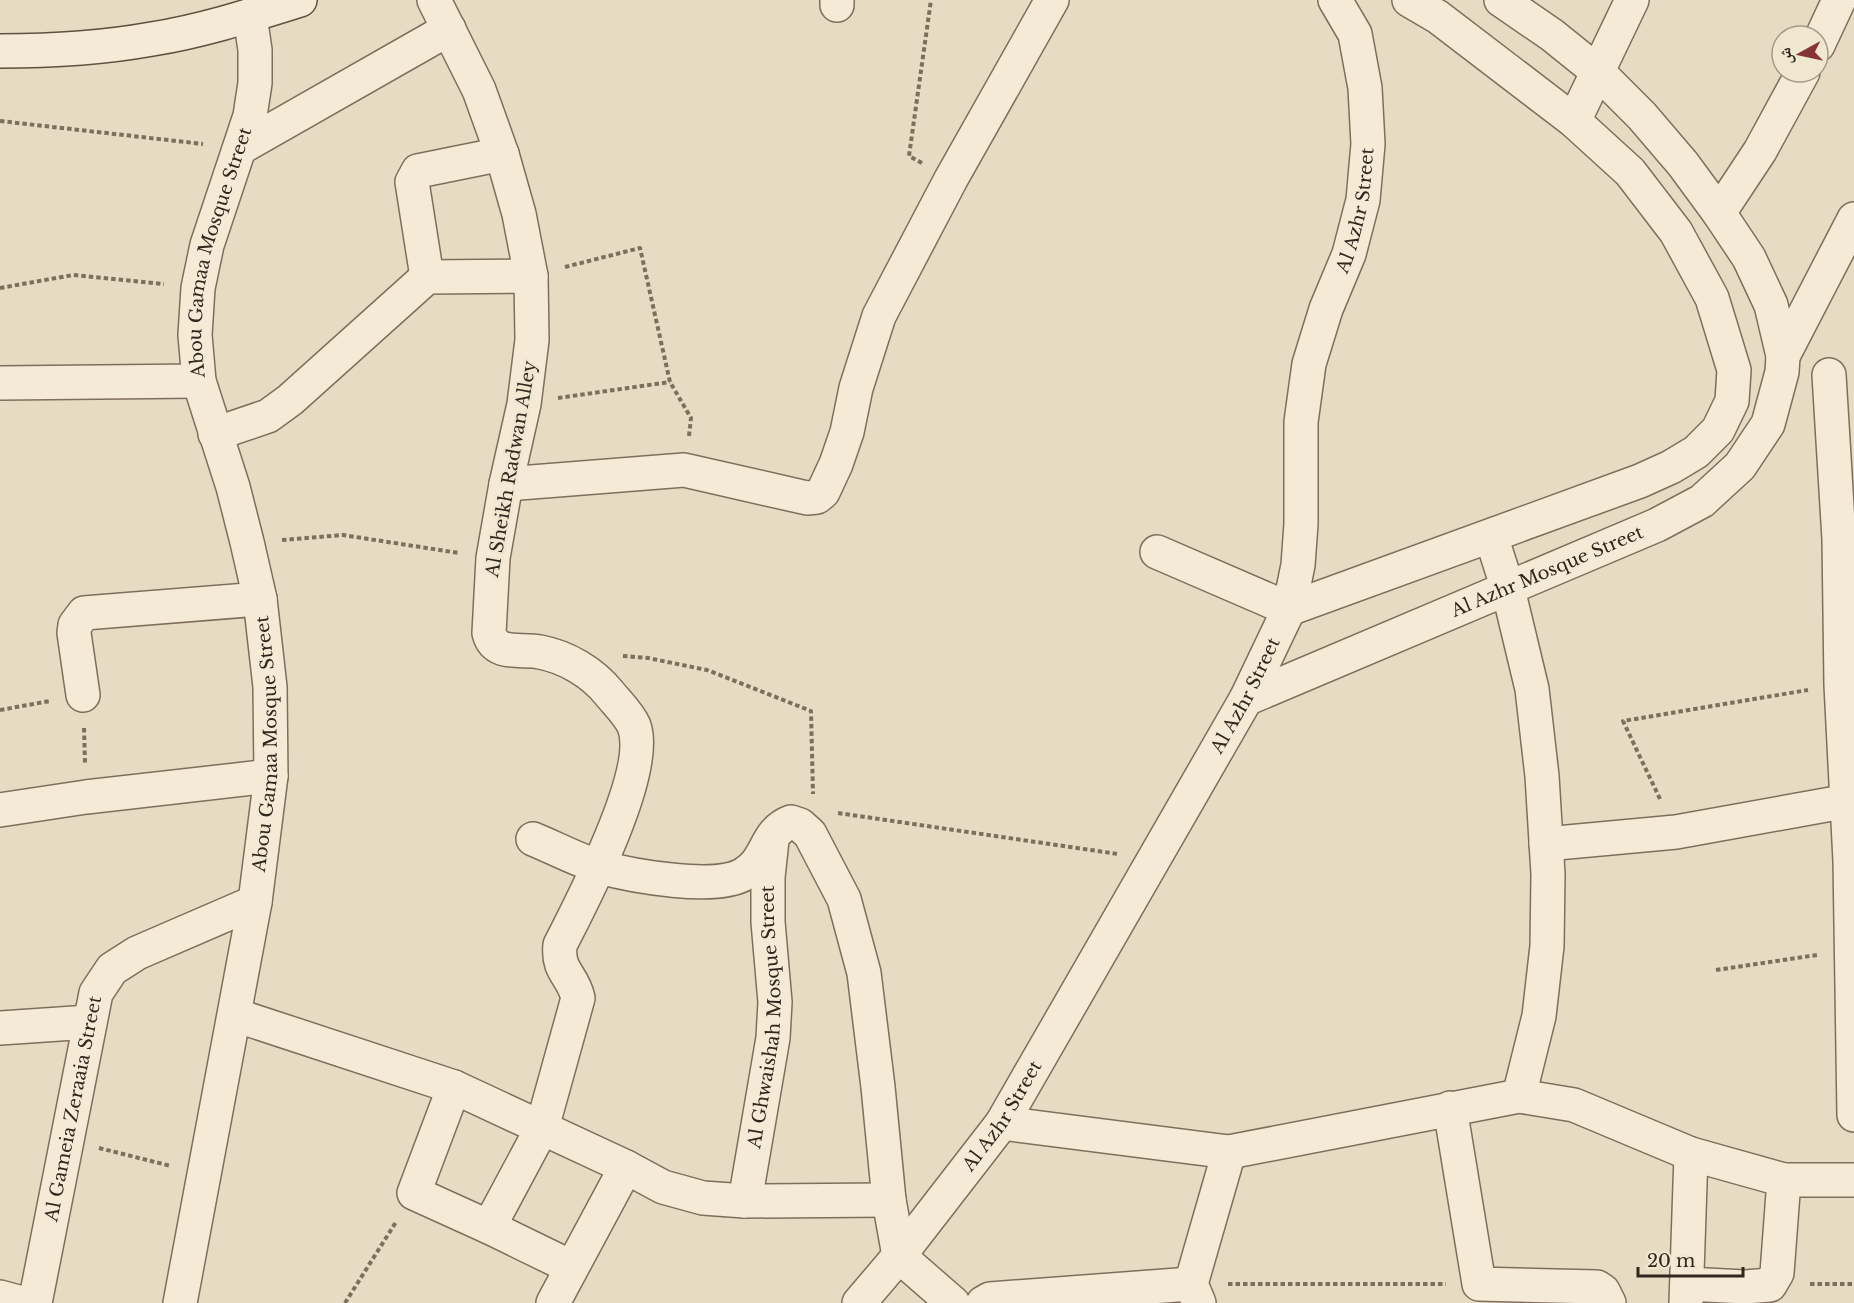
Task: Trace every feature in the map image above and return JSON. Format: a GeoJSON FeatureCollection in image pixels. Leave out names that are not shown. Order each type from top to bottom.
{"type":"FeatureCollection","features":[{"type":"Feature","properties":{"kind":"street"},"geometry":{"type":"LineString","coordinates":[[0,51],[53,51],[153,39],[250,16],[300,0]]}},
{"type":"Feature","properties":{"kind":"street","name":"Al Sheikh Radwan Alley"},"geometry":{"type":"LineString","coordinates":[[434,0],[478,90],[502,154],[519,214],[531,276],[532,340],[524,404],[506,484],[493,558],[489,611],[491,641],[497,647],[504,649],[540,651],[573,663],[601,683],[634,726],[637,746],[622,807],[600,867],[560,945],[559,957],[562,968],[575,986],[578,998],[542,1128],[489,1227]]}},
{"type":"Feature","properties":{"kind":"street"},"geometry":{"type":"LineString","coordinates":[[506,484],[684,470],[807,498],[817,497],[823,492],[847,432],[856,388],[879,316],[951,179],[1052,0]]}},
{"type":"Feature","properties":{"kind":"street","name":"Al Azhr Street"},"geometry":{"type":"LineString","coordinates":[[859,1303],[899,1256],[1002,1123],[1246,699],[1289,609],[1298,565],[1301,524],[1301,422],[1309,364],[1326,309],[1349,254],[1363,200],[1368,144],[1365,88],[1354,34],[1335,0]]}},
{"type":"Feature","properties":{"kind":"street"},"geometry":{"type":"LineString","coordinates":[[1157,552],[1289,609],[1640,481],[1671,467],[1696,452],[1718,430],[1732,401],[1734,370],[1712,298],[1676,232],[1630,172],[1443,8],[1409,0]]}},
{"type":"Feature","properties":{"kind":"street"},"geometry":{"type":"LineString","coordinates":[[1501,0],[1552,34],[1598,72],[1642,116],[1683,165],[1749,258],[1771,305],[1782,364]]}},
{"type":"Feature","properties":{"kind":"street"},"geometry":{"type":"LineString","coordinates":[[1574,122],[1632,0]]}},
{"type":"Feature","properties":{"kind":"street"},"geometry":{"type":"LineString","coordinates":[[1828,24],[1839,0]]}},
{"type":"Feature","properties":{"kind":"street","name":"Abou Gamaa Mosque Street"},"geometry":{"type":"LineString","coordinates":[[189,1300],[204,1174],[255,902],[271,776],[270,687],[260,599],[233,488],[199,381],[195,335],[198,288],[207,245],[250,116],[255,83],[255,50],[250,16]]}},
{"type":"Feature","properties":{"kind":"street"},"geometry":{"type":"LineString","coordinates":[[240,148],[449,29]]}},
{"type":"Feature","properties":{"kind":"street"},"geometry":{"type":"LineString","coordinates":[[1719,213],[1760,151],[1796,84]]}},
{"type":"Feature","properties":{"kind":"street"},"geometry":{"type":"LineString","coordinates":[[427,276],[412,182],[415,174],[418,171],[502,154]]}},
{"type":"Feature","properties":{"kind":"street","name":"Al Azhr Mosque Street"},"geometry":{"type":"LineString","coordinates":[[1246,699],[1657,525],[1702,501],[1740,466],[1768,424],[1782,364],[1854,219]]}},
{"type":"Feature","properties":{"kind":"street"},"geometry":{"type":"LineString","coordinates":[[214,434],[268,416],[290,400],[427,276],[531,276]]}},
{"type":"Feature","properties":{"kind":"street"},"geometry":{"type":"LineString","coordinates":[[1734,370],[1782,364],[1842,375],[1847,539],[1841,685],[1850,769],[1848,801],[1854,1115]]}},
{"type":"Feature","properties":{"kind":"street"},"geometry":{"type":"LineString","coordinates":[[0,383],[199,381]]}},
{"type":"Feature","properties":{"kind":"street"},"geometry":{"type":"LineString","coordinates":[[1491,536],[1508,589],[1532,689],[1542,776],[1546,844],[1547,946],[1539,1016],[1519,1096]]}},
{"type":"Feature","properties":{"kind":"street"},"geometry":{"type":"LineString","coordinates":[[83,695],[74,633],[79,618],[84,613],[260,599]]}},
{"type":"Feature","properties":{"kind":"street"},"geometry":{"type":"LineString","coordinates":[[0,810],[86,797],[271,776]]}},
{"type":"Feature","properties":{"kind":"street"},"geometry":{"type":"LineString","coordinates":[[1546,844],[1676,832],[1848,801]]}},
{"type":"Feature","properties":{"kind":"street"},"geometry":{"type":"LineString","coordinates":[[533,839],[600,867],[642,876],[720,881],[738,878],[750,871],[760,861],[773,834],[782,825],[791,822],[800,825],[812,822],[844,899],[864,973],[889,1200],[899,1256],[953,1303]]}},
{"type":"Feature","properties":{"kind":"street","name":"Al Ghwaishah Mosque Street"},"geometry":{"type":"LineString","coordinates":[[745,1201],[773,1038],[775,1002],[768,922],[768,877],[773,834]]}},
{"type":"Feature","properties":{"kind":"street","name":"Al Gameia Zeraaia Street"},"geometry":{"type":"LineString","coordinates":[[35,1303],[96,993],[112,969],[136,953],[255,902]]}},
{"type":"Feature","properties":{"kind":"street"},"geometry":{"type":"LineString","coordinates":[[235,1015],[454,1087],[626,1167],[663,1187],[693,1196],[745,1201],[889,1200]]}},
{"type":"Feature","properties":{"kind":"street"},"geometry":{"type":"LineString","coordinates":[[0,1028],[89,1022]]}},
{"type":"Feature","properties":{"kind":"street"},"geometry":{"type":"LineString","coordinates":[[454,1087],[414,1193],[571,1267]]}},
{"type":"Feature","properties":{"kind":"street"},"geometry":{"type":"LineString","coordinates":[[1002,1123],[1230,1152],[1519,1096],[1574,1105],[1691,1154],[1784,1180],[1854,1180]]}},
{"type":"Feature","properties":{"kind":"street"},"geometry":{"type":"LineString","coordinates":[[1450,1108],[1479,1284],[1597,1287],[1603,1291],[1609,1303]]}},
{"type":"Feature","properties":{"kind":"street"},"geometry":{"type":"LineString","coordinates":[[983,1303],[990,1299],[1195,1294],[1230,1152]]}},
{"type":"Feature","properties":{"kind":"street"},"geometry":{"type":"LineString","coordinates":[[1691,1154],[1687,1294],[1745,1295],[1770,1285],[1777,1273],[1784,1180]]}},
{"type":"Feature","properties":{"kind":"street"},"geometry":{"type":"LineString","coordinates":[[553,1303],[626,1167]]}},
{"type":"Feature","properties":{"kind":"street"},"geometry":{"type":"LineString","coordinates":[[0,1298],[22,1303]]}},
{"type":"Feature","properties":{"kind":"path"},"geometry":{"type":"LineString","coordinates":[[931,0],[909,156],[951,179]]}},
{"type":"Feature","properties":{"kind":"path"},"geometry":{"type":"LineString","coordinates":[[0,121],[240,148]]}},
{"type":"Feature","properties":{"kind":"path"},"geometry":{"type":"LineString","coordinates":[[531,276],[640,248],[670,382],[691,418],[684,470]]}},
{"type":"Feature","properties":{"kind":"path"},"geometry":{"type":"LineString","coordinates":[[0,288],[73,275],[198,288]]}},
{"type":"Feature","properties":{"kind":"path"},"geometry":{"type":"LineString","coordinates":[[524,404],[670,382]]}},
{"type":"Feature","properties":{"kind":"path"},"geometry":{"type":"LineString","coordinates":[[247,542],[344,535],[493,558]]}},
{"type":"Feature","properties":{"kind":"path"},"geometry":{"type":"LineString","coordinates":[[615,656],[648,658],[707,670],[811,711],[812,822],[1155,859]]}},
{"type":"Feature","properties":{"kind":"path"},"geometry":{"type":"LineString","coordinates":[[1676,832],[1623,721],[1841,685]]}},
{"type":"Feature","properties":{"kind":"path"},"geometry":{"type":"LineString","coordinates":[[0,710],[83,695],[86,797]]}},
{"type":"Feature","properties":{"kind":"path"},"geometry":{"type":"LineString","coordinates":[[1716,970],[1852,950]]}},
{"type":"Feature","properties":{"kind":"path"},"geometry":{"type":"LineString","coordinates":[[66,1141],[204,1174]]}},
{"type":"Feature","properties":{"kind":"path"},"geometry":{"type":"LineString","coordinates":[[345,1303],[414,1193]]}},
{"type":"Feature","properties":{"kind":"path"},"geometry":{"type":"LineString","coordinates":[[1195,1294],[1479,1284]]}}]}
